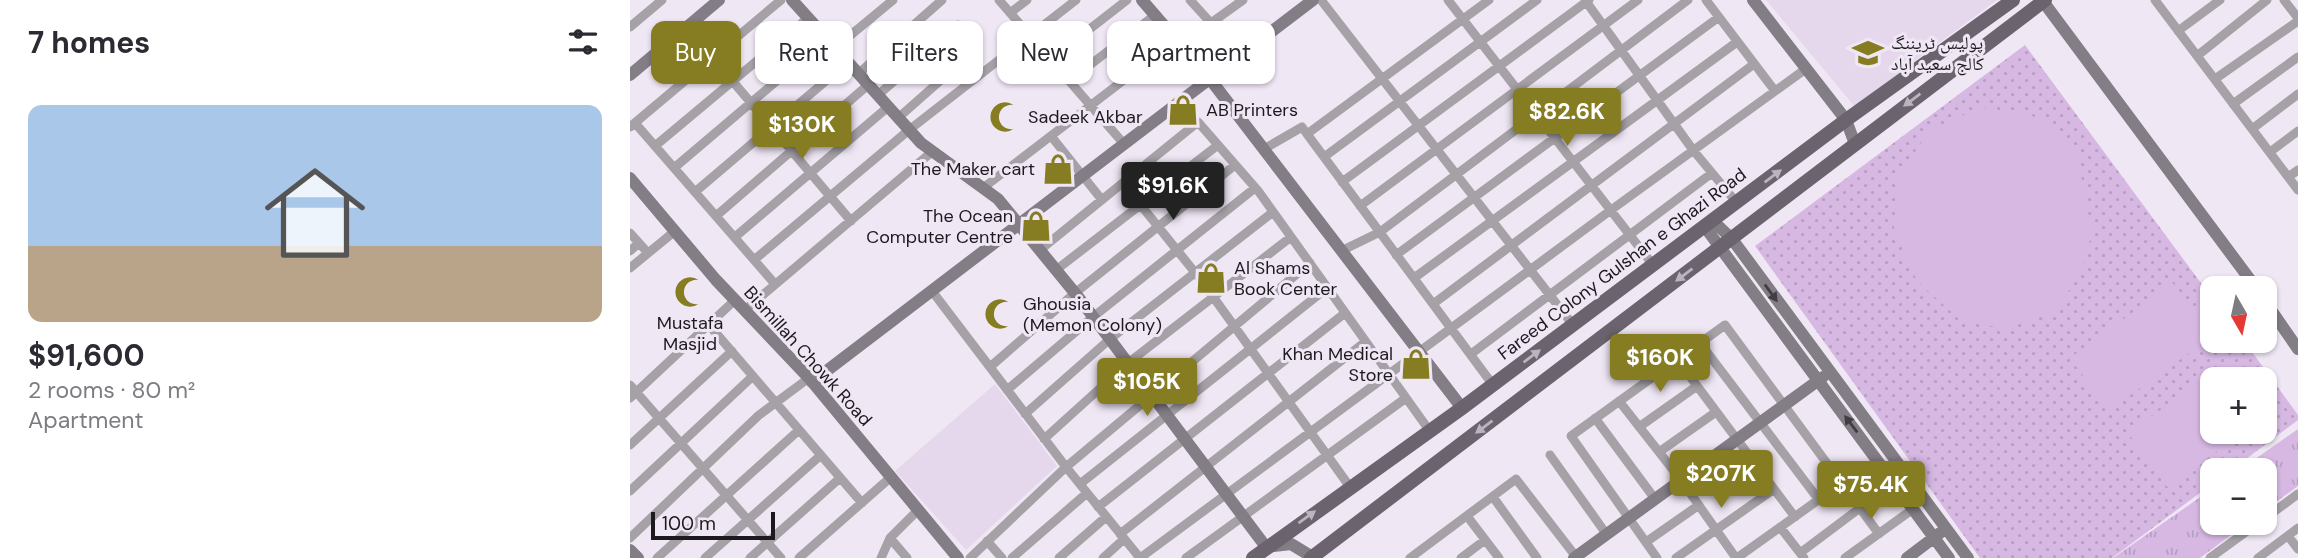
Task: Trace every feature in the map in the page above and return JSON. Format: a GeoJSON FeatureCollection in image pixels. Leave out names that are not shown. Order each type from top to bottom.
{"type":"FeatureCollection","features":[{"type":"Feature","properties":{"kind":"main road","name":"Fareed Colony Gulshan e Ghazi Road"},"geometry":{"type":"LineString","coordinates":[[1253,558],[1462,408],[1846,120],[2013,0]]}},
{"type":"Feature","properties":{"kind":"main road"},"geometry":{"type":"LineString","coordinates":[[1313,558],[2043,0]]}},
{"type":"Feature","properties":{"kind":"street"},"geometry":{"type":"LineString","coordinates":[[630,75],[719,0]]}},
{"type":"Feature","properties":{"kind":"street"},"geometry":{"type":"LineString","coordinates":[[741,34],[781,0]]}},
{"type":"Feature","properties":{"kind":"street"},"geometry":{"type":"LineString","coordinates":[[792,0],[811,21]]}},
{"type":"Feature","properties":{"kind":"street"},"geometry":{"type":"LineString","coordinates":[[853,28],[893,0]]}},
{"type":"Feature","properties":{"kind":"street"},"geometry":{"type":"LineString","coordinates":[[858,74],[942,0]]}},
{"type":"Feature","properties":{"kind":"street"},"geometry":{"type":"LineString","coordinates":[[999,0],[1017,21]]}},
{"type":"Feature","properties":{"kind":"street"},"geometry":{"type":"LineString","coordinates":[[1010,13],[1027,0]]}},
{"type":"Feature","properties":{"kind":"street"},"geometry":{"type":"LineString","coordinates":[[1049,21],[1076,0]]}},
{"type":"Feature","properties":{"kind":"street"},"geometry":{"type":"LineString","coordinates":[[1093,26],[1127,0]]}},
{"type":"Feature","properties":{"kind":"street"},"geometry":{"type":"LineString","coordinates":[[1142,0],[1160,21]]}},
{"type":"Feature","properties":{"kind":"street"},"geometry":{"type":"LineString","coordinates":[[1191,0],[1210,21]]}},
{"type":"Feature","properties":{"kind":"street"},"geometry":{"type":"LineString","coordinates":[[1215,21],[1243,0]]}},
{"type":"Feature","properties":{"kind":"street"},"geometry":{"type":"LineString","coordinates":[[1275,29],[1313,0]]}},
{"type":"Feature","properties":{"kind":"street"},"geometry":{"type":"LineString","coordinates":[[1321,0],[1573,325]]}},
{"type":"Feature","properties":{"kind":"street"},"geometry":{"type":"LineString","coordinates":[[1448,0],[1653,265]]}},
{"type":"Feature","properties":{"kind":"street"},"geometry":{"type":"LineString","coordinates":[[1307,134],[1489,0]]}},
{"type":"Feature","properties":{"kind":"street"},"geometry":{"type":"LineString","coordinates":[[1324,157],[1537,0]]}},
{"type":"Feature","properties":{"kind":"street"},"geometry":{"type":"LineString","coordinates":[[1360,206],[1638,0]]}},
{"type":"Feature","properties":{"kind":"street"},"geometry":{"type":"LineString","coordinates":[[1341,251],[1380,232],[1688,0]]}},
{"type":"Feature","properties":{"kind":"street"},"geometry":{"type":"LineString","coordinates":[[1706,0],[1775,91]]}},
{"type":"Feature","properties":{"kind":"street"},"geometry":{"type":"LineString","coordinates":[[1753,0],[1846,120],[1855,144]]}},
{"type":"Feature","properties":{"kind":"street"},"geometry":{"type":"LineString","coordinates":[[2043,0],[2247,276]]}},
{"type":"Feature","properties":{"kind":"street"},"geometry":{"type":"LineString","coordinates":[[2170,0],[2158,4],[2298,190]]}},
{"type":"Feature","properties":{"kind":"street"},"geometry":{"type":"LineString","coordinates":[[2178,31],[2220,0]]}},
{"type":"Feature","properties":{"kind":"street"},"geometry":{"type":"LineString","coordinates":[[2197,56],[2267,0]]}},
{"type":"Feature","properties":{"kind":"street"},"geometry":{"type":"LineString","coordinates":[[2215,79],[2298,19],[2284,0]]}},
{"type":"Feature","properties":{"kind":"street"},"geometry":{"type":"LineString","coordinates":[[630,27],[658,1]]}},
{"type":"Feature","properties":{"kind":"street"},"geometry":{"type":"LineString","coordinates":[[1342,182],[1587,1],[1693,150],[1737,204]]}},
{"type":"Feature","properties":{"kind":"street"},"geometry":{"type":"LineString","coordinates":[[1093,63],[1155,15]]}},
{"type":"Feature","properties":{"kind":"street"},"geometry":{"type":"LineString","coordinates":[[741,74],[808,18]]}},
{"type":"Feature","properties":{"kind":"street"},"geometry":{"type":"LineString","coordinates":[[1396,255],[1719,18]]}},
{"type":"Feature","properties":{"kind":"street"},"geometry":{"type":"LineString","coordinates":[[1414,278],[1737,42]]}},
{"type":"Feature","properties":{"kind":"street"},"geometry":{"type":"LineString","coordinates":[[2233,103],[2298,57]]}},
{"type":"Feature","properties":{"kind":"street"},"geometry":{"type":"LineString","coordinates":[[754,260],[909,130],[997,62]]}},
{"type":"Feature","properties":{"kind":"street"},"geometry":{"type":"LineString","coordinates":[[1433,304],[1754,64]]}},
{"type":"Feature","properties":{"kind":"street"},"geometry":{"type":"LineString","coordinates":[[853,68],[909,130],[933,152],[998,199],[1075,293],[1266,547],[1291,544],[1313,558]]}},
{"type":"Feature","properties":{"kind":"street"},"geometry":{"type":"LineString","coordinates":[[932,291],[1044,439],[1140,558],[1807,68]]}},
{"type":"Feature","properties":{"kind":"street"},"geometry":{"type":"LineString","coordinates":[[682,84],[633,125],[655,146],[775,284]]}},
{"type":"Feature","properties":{"kind":"street"},"geometry":{"type":"LineString","coordinates":[[655,146],[729,84]]}},
{"type":"Feature","properties":{"kind":"street"},"geometry":{"type":"LineString","coordinates":[[735,84],[851,221]]}},
{"type":"Feature","properties":{"kind":"street"},"geometry":{"type":"LineString","coordinates":[[674,168],[776,84]]}},
{"type":"Feature","properties":{"kind":"street"},"geometry":{"type":"LineString","coordinates":[[695,192],[822,84]]}},
{"type":"Feature","properties":{"kind":"street"},"geometry":{"type":"LineString","coordinates":[[878,95],[891,84]]}},
{"type":"Feature","properties":{"kind":"street"},"geometry":{"type":"LineString","coordinates":[[898,118],[936,84]]}},
{"type":"Feature","properties":{"kind":"street"},"geometry":{"type":"LineString","coordinates":[[1072,84],[1124,144]]}},
{"type":"Feature","properties":{"kind":"street"},"geometry":{"type":"LineString","coordinates":[[983,188],[1119,84]]}},
{"type":"Feature","properties":{"kind":"street"},"geometry":{"type":"LineString","coordinates":[[630,538],[759,415],[932,291],[1203,84]]}},
{"type":"Feature","properties":{"kind":"street"},"geometry":{"type":"LineString","coordinates":[[1214,84],[1462,408]]}},
{"type":"Feature","properties":{"kind":"street"},"geometry":{"type":"LineString","coordinates":[[716,215],[868,85]]}},
{"type":"Feature","properties":{"kind":"street"},"geometry":{"type":"LineString","coordinates":[[2252,129],[2298,94]]}},
{"type":"Feature","properties":{"kind":"street"},"geometry":{"type":"LineString","coordinates":[[735,237],[888,107]]}},
{"type":"Feature","properties":{"kind":"street"},"geometry":{"type":"LineString","coordinates":[[1040,250],[1198,122],[1255,188],[1430,430]]}},
{"type":"Feature","properties":{"kind":"street"},"geometry":{"type":"LineString","coordinates":[[1264,149],[1302,127],[1493,384]]}},
{"type":"Feature","properties":{"kind":"street"},"geometry":{"type":"LineString","coordinates":[[2270,152],[2298,131]]}},
{"type":"Feature","properties":{"kind":"street"},"geometry":{"type":"LineString","coordinates":[[1051,136],[1102,200]]}},
{"type":"Feature","properties":{"kind":"street"},"geometry":{"type":"LineString","coordinates":[[1056,270],[1218,145]]}},
{"type":"Feature","properties":{"kind":"street"},"geometry":{"type":"LineString","coordinates":[[781,558],[632,392],[709,325],[775,284],[933,152]]}},
{"type":"Feature","properties":{"kind":"street"},"geometry":{"type":"LineString","coordinates":[[990,367],[1075,293],[1236,165]]}},
{"type":"Feature","properties":{"kind":"street"},"geometry":{"type":"LineString","coordinates":[[2288,177],[2298,170]]}},
{"type":"Feature","properties":{"kind":"street"},"geometry":{"type":"LineString","coordinates":[[1471,354],[1712,173]]}},
{"type":"Feature","properties":{"kind":"street","name":"Bismillah Chowk Road"},"geometry":{"type":"LineString","coordinates":[[630,178],[740,305],[811,380],[958,558]]}},
{"type":"Feature","properties":{"kind":"street"},"geometry":{"type":"LineString","coordinates":[[1123,183],[1213,297],[1350,486]]}},
{"type":"Feature","properties":{"kind":"street"},"geometry":{"type":"LineString","coordinates":[[1007,390],[1093,317],[1255,188]]}},
{"type":"Feature","properties":{"kind":"street"},"geometry":{"type":"LineString","coordinates":[[1026,414],[1110,339],[1273,212]]}},
{"type":"Feature","properties":{"kind":"street"},"geometry":{"type":"LineString","coordinates":[[1709,224],[1726,243],[1824,377],[1949,558]]}},
{"type":"Feature","properties":{"kind":"street"},"geometry":{"type":"LineString","coordinates":[[630,268],[675,231]]}},
{"type":"Feature","properties":{"kind":"street"},"geometry":{"type":"LineString","coordinates":[[630,233],[648,253]]}},
{"type":"Feature","properties":{"kind":"street"},"geometry":{"type":"LineString","coordinates":[[1044,439],[1128,363],[1291,237]]}},
{"type":"Feature","properties":{"kind":"street"},"geometry":{"type":"LineString","coordinates":[[630,251],[639,243]]}},
{"type":"Feature","properties":{"kind":"street"},"geometry":{"type":"LineString","coordinates":[[970,558],[1066,467],[1310,263]]}},
{"type":"Feature","properties":{"kind":"street"},"geometry":{"type":"LineString","coordinates":[[1080,484],[1327,288]]}},
{"type":"Feature","properties":{"kind":"street"},"geometry":{"type":"LineString","coordinates":[[1098,507],[1345,313]]}},
{"type":"Feature","properties":{"kind":"street"},"geometry":{"type":"LineString","coordinates":[[2277,319],[2298,349]]}},
{"type":"Feature","properties":{"kind":"street"},"geometry":{"type":"LineString","coordinates":[[709,325],[862,503]]}},
{"type":"Feature","properties":{"kind":"street"},"geometry":{"type":"LineString","coordinates":[[1656,558],[1571,436],[1725,325],[1879,534]]}},
{"type":"Feature","properties":{"kind":"street"},"geometry":{"type":"LineString","coordinates":[[1103,558],[1122,536],[1205,467],[1365,341]]}},
{"type":"Feature","properties":{"kind":"street"},"geometry":{"type":"LineString","coordinates":[[1700,343],[1819,500]]}},
{"type":"Feature","properties":{"kind":"street"},"geometry":{"type":"LineString","coordinates":[[630,445],[732,351]]}},
{"type":"Feature","properties":{"kind":"street"},"geometry":{"type":"LineString","coordinates":[[1677,359],[1795,517]]}},
{"type":"Feature","properties":{"kind":"street"},"geometry":{"type":"LineString","coordinates":[[630,491],[753,376]]}},
{"type":"Feature","properties":{"kind":"street"},"geometry":{"type":"LineString","coordinates":[[1410,558],[1516,479],[1576,558],[1824,377]]}},
{"type":"Feature","properties":{"kind":"street"},"geometry":{"type":"LineString","coordinates":[[1824,377],[1968,558]]}},
{"type":"Feature","properties":{"kind":"street"},"geometry":{"type":"LineString","coordinates":[[1639,427],[1697,386]]}},
{"type":"Feature","properties":{"kind":"street"},"geometry":{"type":"LineString","coordinates":[[1186,558],[1406,398]]}},
{"type":"Feature","properties":{"kind":"street"},"geometry":{"type":"LineString","coordinates":[[1619,401],[1737,558],[1842,484]]}},
{"type":"Feature","properties":{"kind":"street"},"geometry":{"type":"LineString","coordinates":[[1659,452],[1716,412]]}},
{"type":"Feature","properties":{"kind":"street"},"geometry":{"type":"LineString","coordinates":[[1595,418],[1655,499]]}},
{"type":"Feature","properties":{"kind":"street"},"geometry":{"type":"LineString","coordinates":[[657,558],[799,430]]}},
{"type":"Feature","properties":{"kind":"street"},"geometry":{"type":"LineString","coordinates":[[705,558],[821,455]]}},
{"type":"Feature","properties":{"kind":"street"},"geometry":{"type":"LineString","coordinates":[[1550,455],[1607,535]]}},
{"type":"Feature","properties":{"kind":"street"},"geometry":{"type":"LineString","coordinates":[[799,558],[891,477]]}},
{"type":"Feature","properties":{"kind":"street"},"geometry":{"type":"LineString","coordinates":[[750,558],[840,478]]}},
{"type":"Feature","properties":{"kind":"street"},"geometry":{"type":"LineString","coordinates":[[1676,558],[1774,489]]}},
{"type":"Feature","properties":{"kind":"street"},"geometry":{"type":"LineString","coordinates":[[1012,558],[1087,493]]}},
{"type":"Feature","properties":{"kind":"street"},"geometry":{"type":"LineString","coordinates":[[2277,509],[2298,494]]}},
{"type":"Feature","properties":{"kind":"street"},"geometry":{"type":"LineString","coordinates":[[1493,496],[1537,558]]}},
{"type":"Feature","properties":{"kind":"street"},"geometry":{"type":"LineString","coordinates":[[1646,542],[1699,505]]}},
{"type":"Feature","properties":{"kind":"street"},"geometry":{"type":"LineString","coordinates":[[1780,527],[1802,555],[1860,508]]}},
{"type":"Feature","properties":{"kind":"street"},"geometry":{"type":"LineString","coordinates":[[1846,558],[1913,509]]}},
{"type":"Feature","properties":{"kind":"street"},"geometry":{"type":"LineString","coordinates":[[881,558],[890,538],[918,510]]}},
{"type":"Feature","properties":{"kind":"street"},"geometry":{"type":"LineString","coordinates":[[1467,516],[1499,558]]}},
{"type":"Feature","properties":{"kind":"street"},"geometry":{"type":"LineString","coordinates":[[1059,558],[1106,517]]}},
{"type":"Feature","properties":{"kind":"street"},"geometry":{"type":"LineString","coordinates":[[2258,558],[2298,528]]}},
{"type":"Feature","properties":{"kind":"street"},"geometry":{"type":"LineString","coordinates":[[1907,558],[1946,529]]}},
{"type":"Feature","properties":{"kind":"street"},"geometry":{"type":"LineString","coordinates":[[2210,558],[2242,535]]}},
{"type":"Feature","properties":{"kind":"street"},"geometry":{"type":"LineString","coordinates":[[2288,536],[2298,549]]}},
{"type":"Feature","properties":{"kind":"street"},"geometry":{"type":"LineString","coordinates":[[890,538],[907,558]]}},
{"type":"Feature","properties":{"kind":"street"},"geometry":{"type":"LineString","coordinates":[[1461,558],[1485,540]]}},
{"type":"Feature","properties":{"kind":"street"},"geometry":{"type":"LineString","coordinates":[[988,541],[1002,558]]}},
{"type":"Feature","properties":{"kind":"street"},"geometry":{"type":"LineString","coordinates":[[1423,548],[1431,558]]}},
{"type":"Feature","properties":{"kind":"shaded area","name":"پولیس ٹریننگ کالج سعید آباد"},"geometry":{"type":"Polygon","coordinates":[[[1766,0],[1997,0],[1854,106],[1766,0]]]}},
{"type":"Feature","properties":{"kind":"shaded area"},"geometry":{"type":"Polygon","coordinates":[[[995,384],[1057,466],[966,550],[895,471],[995,384]]]}},
{"type":"Feature","properties":{"kind":"green space"},"geometry":{"type":"Polygon","coordinates":[[[2025,45],[2200,282],[2200,354],[2253,354],[2263,367],[2200,367],[2200,444],[2266,444],[2247,458],[2200,458],[2200,493],[2112,558],[1980,558],[1755,246],[2025,45]]]}},
{"type":"Feature","properties":{"kind":"green space"},"geometry":{"type":"Polygon","coordinates":[[[1982,107],[2041,118],[2077,153],[2092,233],[2081,273],[2054,313],[2004,329],[1958,318],[1917,281],[1894,229],[1897,177],[1931,129],[1982,107]]]}},
{"type":"Feature","properties":{"kind":"green space"},"geometry":{"type":"Polygon","coordinates":[[[2173,283],[2200,320],[2200,346],[2108,411],[2070,358],[2173,283]]]}},
{"type":"Feature","properties":{"kind":"green space"},"geometry":{"type":"Polygon","coordinates":[[[2229,361],[2233,367],[2221,367],[2229,361]]]}},
{"type":"Feature","properties":{"kind":"green space"},"geometry":{"type":"Polygon","coordinates":[[[2200,382],[2200,444],[2227,444],[2208,458],[2200,458],[2200,463],[2167,487],[2128,433],[2200,382]]]}},
{"type":"Feature","properties":{"kind":"green space"},"geometry":{"type":"Polygon","coordinates":[[[2277,386],[2298,415],[2298,420],[2277,436],[2277,386]]]}},
{"type":"Feature","properties":{"kind":"green space"},"geometry":{"type":"Polygon","coordinates":[[[2298,429],[2298,486],[2277,501],[2277,458],[2257,458],[2298,429]]]}},
{"type":"Feature","properties":{"kind":"green space"},"geometry":{"type":"Polygon","coordinates":[[[2200,497],[2200,535],[2231,535],[2200,558],[2113,558],[2200,497]]]}},
{"type":"Feature","properties":{"kind":"place","name":"پولیس ٹریننگ کالج سعید آباد"},"geometry":{"type":"Point","coordinates":[1868,53]}},
{"type":"Feature","properties":{"kind":"place","name":"AB Printers"},"geometry":{"type":"Point","coordinates":[1183,110]}},
{"type":"Feature","properties":{"kind":"place","name":"Sadeek Akbar"},"geometry":{"type":"Point","coordinates":[1005,117]}},
{"type":"Feature","properties":{"kind":"place","name":"The Maker cart"},"geometry":{"type":"Point","coordinates":[1058,169]}},
{"type":"Feature","properties":{"kind":"place","name":"The Ocean Computer Centre"},"geometry":{"type":"Point","coordinates":[1036,226]}},
{"type":"Feature","properties":{"kind":"place","name":"Al Shams Book Center"},"geometry":{"type":"Point","coordinates":[1211,278]}},
{"type":"Feature","properties":{"kind":"place","name":"Mustafa Masjid"},"geometry":{"type":"Point","coordinates":[690,292]}},
{"type":"Feature","properties":{"kind":"place","name":"Ghousia (Memon Colony)"},"geometry":{"type":"Point","coordinates":[1000,314]}},
{"type":"Feature","properties":{"kind":"place","name":"Khan Medical Store"},"geometry":{"type":"Point","coordinates":[1416,364]}}]}
